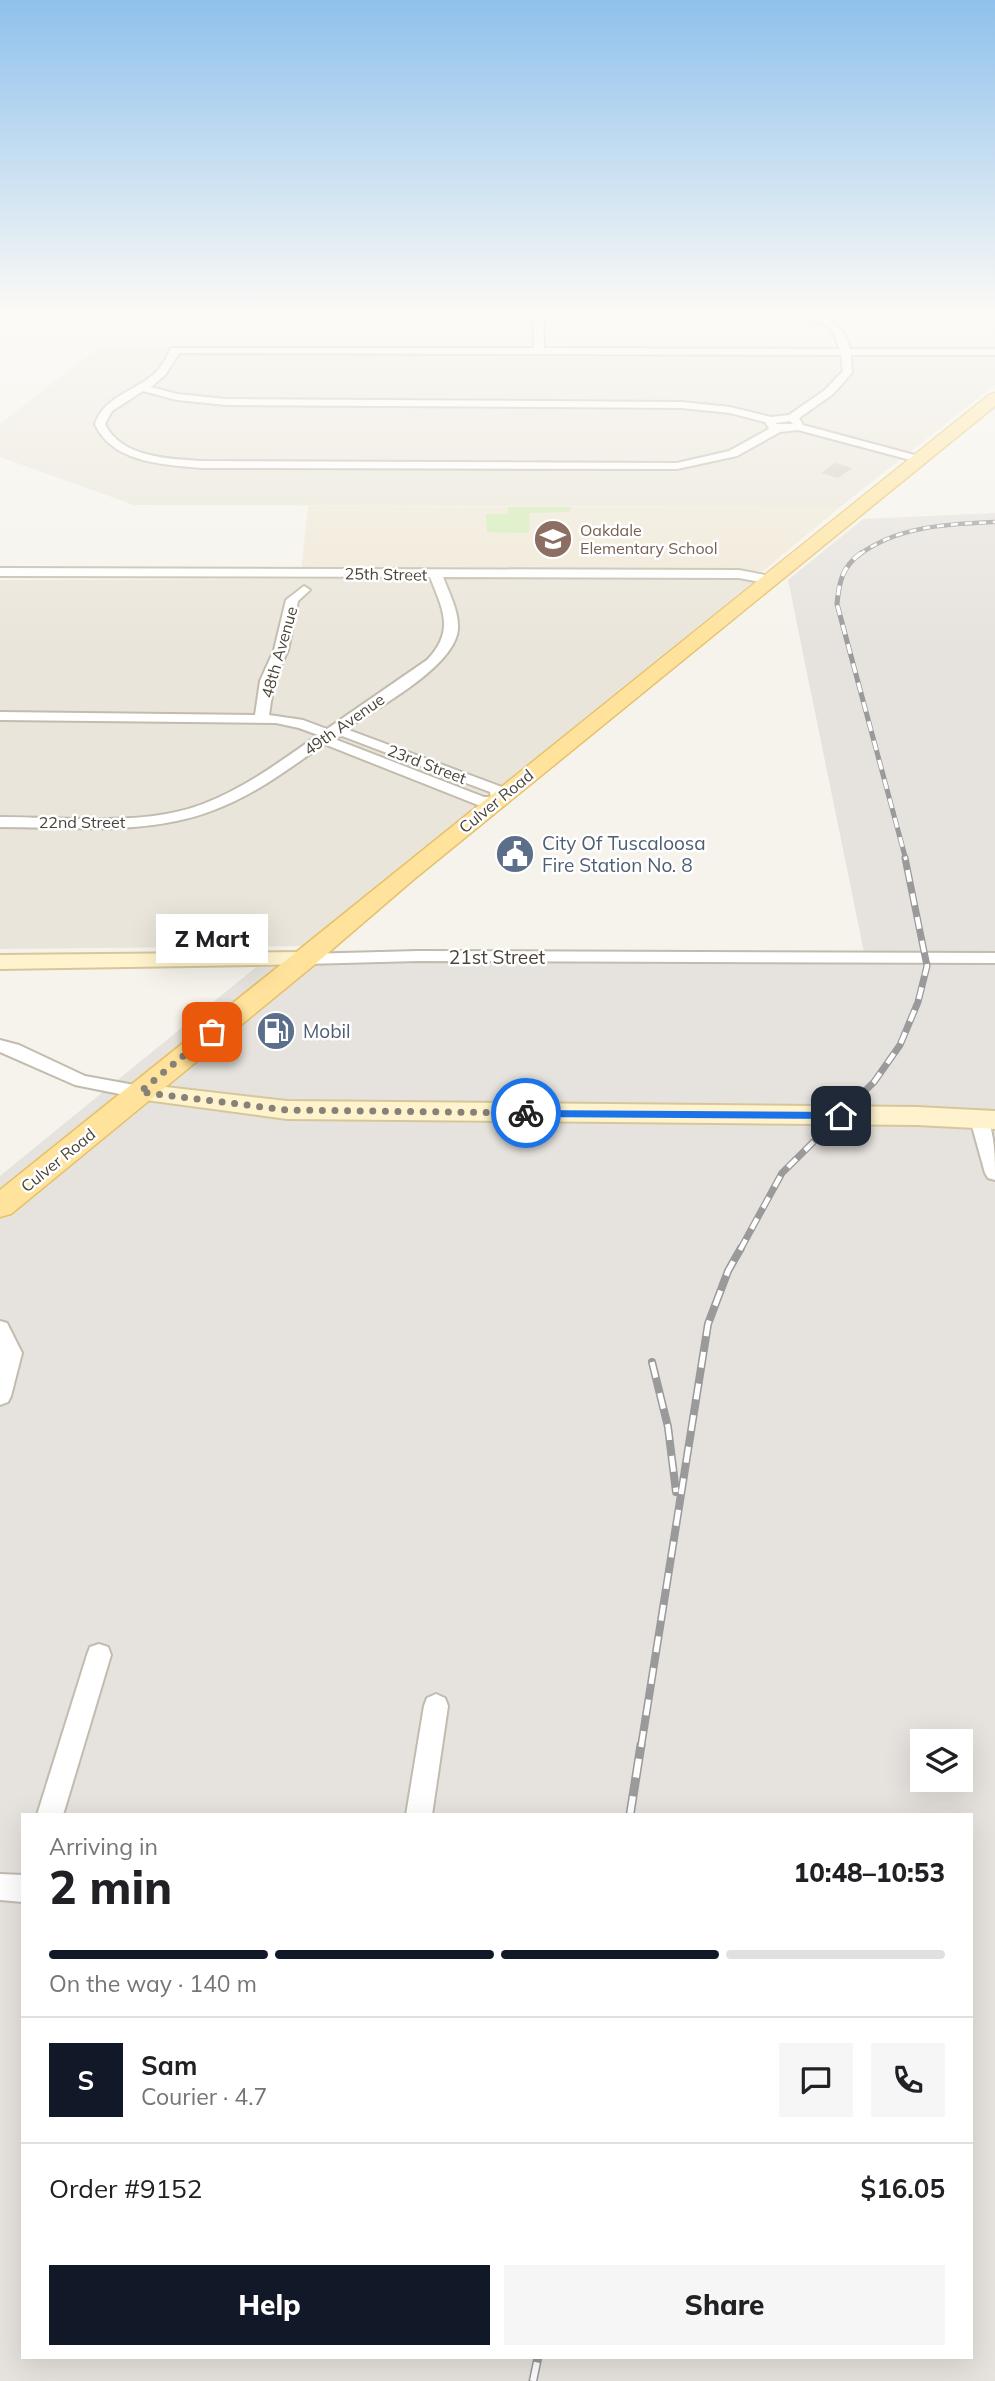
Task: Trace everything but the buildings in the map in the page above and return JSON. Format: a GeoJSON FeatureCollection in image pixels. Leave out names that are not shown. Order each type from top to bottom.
{"type":"FeatureCollection","features":[{"type":"Feature","properties":{"kind":"main road","name":"Culver Road"},"geometry":{"type":"LineString","coordinates":[[0,1206],[305,959],[336,943],[404,875],[961,425]]}},
{"type":"Feature","properties":{"kind":"street"},"geometry":{"type":"LineString","coordinates":[[101,425],[102,432],[116,444],[136,453],[194,464],[677,466],[733,454],[772,425]]}},
{"type":"Feature","properties":{"kind":"street"},"geometry":{"type":"LineString","coordinates":[[805,425],[918,459]]}},
{"type":"Feature","properties":{"kind":"street","name":"25th Street"},"geometry":{"type":"LineString","coordinates":[[0,572],[738,574],[771,580]]}},
{"type":"Feature","properties":{"kind":"street","name":"49th Avenue"},"geometry":{"type":"LineString","coordinates":[[164,818],[194,812],[235,797],[432,663],[449,644],[452,624],[436,575]]}},
{"type":"Feature","properties":{"kind":"street","name":"48th Avenue"},"geometry":{"type":"LineString","coordinates":[[262,719],[267,681],[281,650],[292,600],[304,590]]}},
{"type":"Feature","properties":{"kind":"street","name":"23rd Street"},"geometry":{"type":"LineString","coordinates":[[0,716],[289,721],[328,734],[331,743],[483,802],[499,800]]}},
{"type":"Feature","properties":{"kind":"street","name":"22nd Street"},"geometry":{"type":"LineString","coordinates":[[0,822],[110,823],[164,818]]}},
{"type":"Feature","properties":{"kind":"street","name":"21st Street"},"geometry":{"type":"LineString","coordinates":[[0,962],[418,956],[995,958]]}},
{"type":"Feature","properties":{"kind":"street"},"geometry":{"type":"LineString","coordinates":[[0,1046],[13,1049],[81,1081],[140,1092],[287,1110],[987,1119],[995,1169]]}},
{"type":"Feature","properties":{"kind":"street"},"geometry":{"type":"LineString","coordinates":[[0,1329],[10,1353],[0,1396]]}},
{"type":"Feature","properties":{"kind":"street"},"geometry":{"type":"LineString","coordinates":[[51,1813],[99,1655]]}},
{"type":"Feature","properties":{"kind":"street"},"geometry":{"type":"LineString","coordinates":[[419,1813],[436,1706]]}},
{"type":"Feature","properties":{"kind":"street"},"geometry":{"type":"LineString","coordinates":[[0,1887],[21,1889]]}},
{"type":"Feature","properties":{"kind":"shaded area"},"geometry":{"type":"Polygon","coordinates":[[[0,425],[944,425],[840,507],[134,505],[0,457],[0,425]]]}},
{"type":"Feature","properties":{"kind":"shaded area","name":"Oakdale Elementary School"},"geometry":{"type":"Polygon","coordinates":[[[308,506],[840,507],[763,571],[301,571],[308,506]]]}},
{"type":"Feature","properties":{"kind":"shaded area"},"geometry":{"type":"Polygon","coordinates":[[[995,513],[995,2381],[0,2381],[0,1176],[277,950],[865,957],[788,580],[863,519],[995,513]]]}},
{"type":"Feature","properties":{"kind":"shaded area"},"geometry":{"type":"Polygon","coordinates":[[[738,578],[758,582],[307,946],[0,949],[0,580],[738,578]]]}},
{"type":"Feature","properties":{"kind":"green space"},"geometry":{"type":"Polygon","coordinates":[[[508,507],[571,507],[570,512],[530,513],[529,533],[487,532],[486,514],[507,514],[508,507]]]}},
{"type":"Feature","properties":{"kind":"railway"},"geometry":{"type":"LineString","coordinates":[[859,555],[874,545],[907,532],[995,522]]}},
{"type":"Feature","properties":{"kind":"railway"},"geometry":{"type":"LineString","coordinates":[[859,555],[843,576],[837,604],[906,860]]}},
{"type":"Feature","properties":{"kind":"railway"},"geometry":{"type":"LineString","coordinates":[[740,1250],[782,1173],[874,1082],[900,1045],[918,1002],[927,966],[905,858]]}},
{"type":"Feature","properties":{"kind":"railway"},"geometry":{"type":"LineString","coordinates":[[641,1747],[708,1324],[728,1271],[741,1248]]}},
{"type":"Feature","properties":{"kind":"railway"},"geometry":{"type":"LineString","coordinates":[[652,1362],[668,1427],[676,1492]]}},
{"type":"Feature","properties":{"kind":"railway"},"geometry":{"type":"LineString","coordinates":[[630,1813],[641,1745]]}},
{"type":"Feature","properties":{"kind":"railway"},"geometry":{"type":"LineString","coordinates":[[533,2381],[538,2359]]}},
{"type":"Feature","properties":{"kind":"way so far"},"geometry":{"type":"LineString","coordinates":[[212,1032],[140,1092],[287,1110],[526,1113]]}},
{"type":"Feature","properties":{"kind":"place","name":"Oakdale Elementary School"},"geometry":{"type":"Point","coordinates":[553,539]}},
{"type":"Feature","properties":{"kind":"place","name":"City Of Tuscaloosa Fire Station No. 8"},"geometry":{"type":"Point","coordinates":[515,854]}},
{"type":"Feature","properties":{"kind":"place","name":"Mobil"},"geometry":{"type":"Point","coordinates":[276,1031]}},
{"type":"Feature","properties":{"kind":"place","name":"Z Mart"},"geometry":{"type":"Point","coordinates":[212,1032]}},
{"type":"Feature","properties":{"kind":"route"},"geometry":{"type":"LineString","coordinates":[[526,1113],[841,1116]]}}]}
